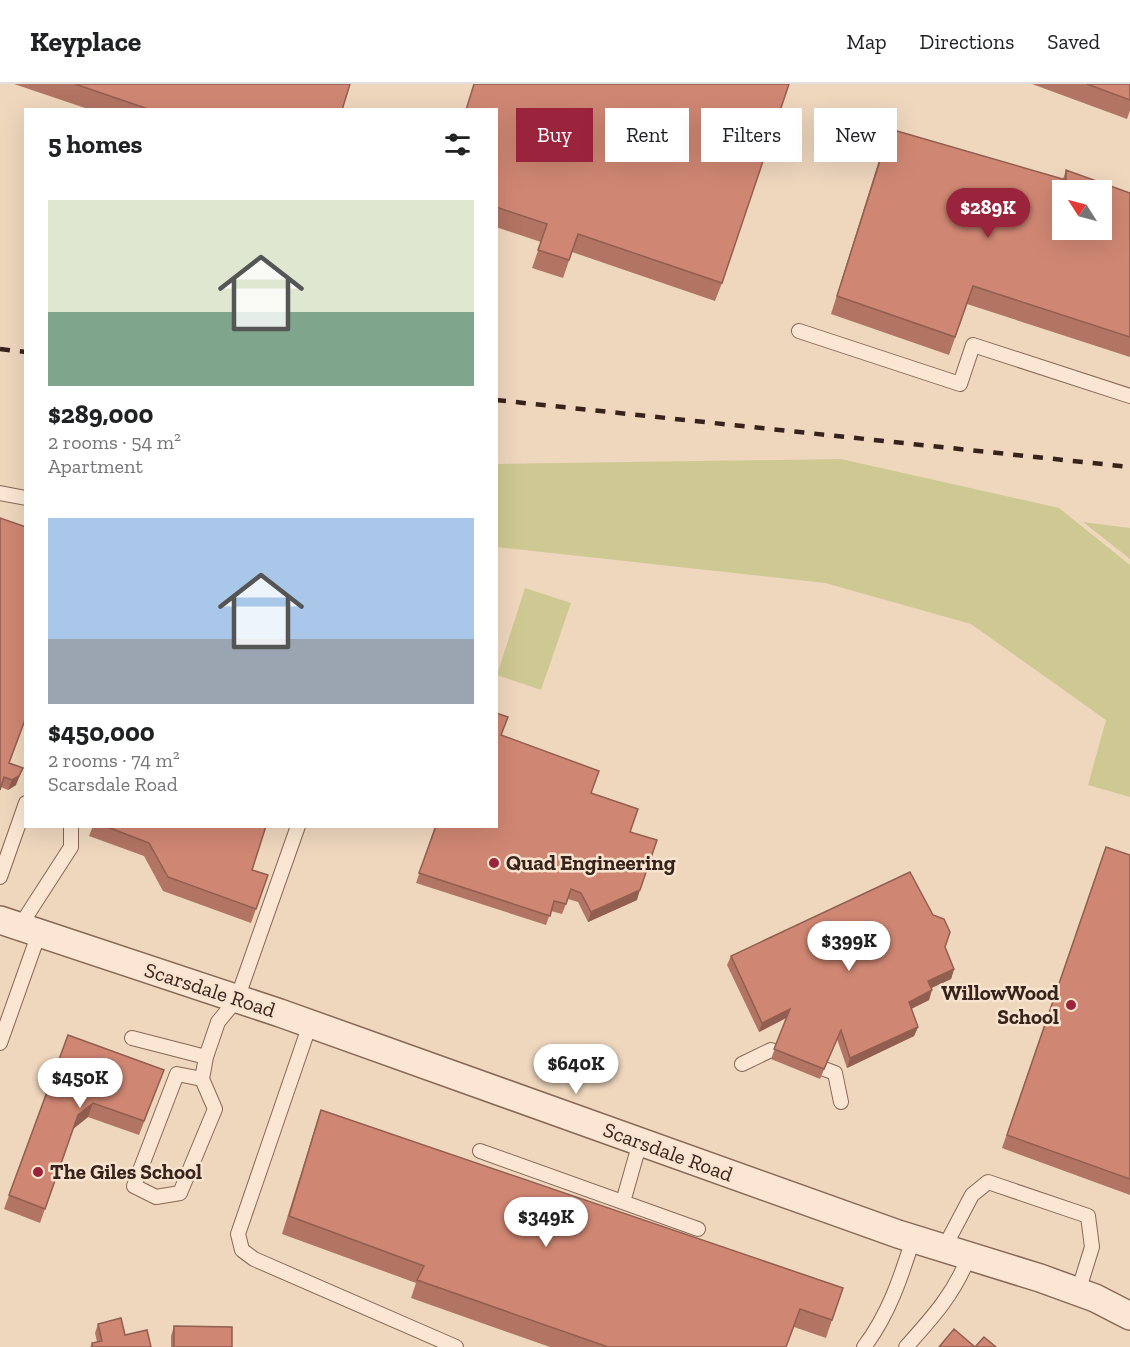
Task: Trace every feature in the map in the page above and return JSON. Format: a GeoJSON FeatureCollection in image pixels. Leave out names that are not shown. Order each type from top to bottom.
{"type":"FeatureCollection","features":[{"type":"Feature","properties":{"kind":"street","name":"Scarsdale Road"},"geometry":{"type":"LineString","coordinates":[[20,926],[310,1024],[913,1239],[1078,1292],[1130,1316]]}},
{"type":"Feature","properties":{"kind":"lane"},"geometry":{"type":"LineString","coordinates":[[799,331],[960,384],[973,345],[1130,396]]}},
{"type":"Feature","properties":{"kind":"lane"},"geometry":{"type":"LineString","coordinates":[[0,493],[24,498]]}},
{"type":"Feature","properties":{"kind":"lane"},"geometry":{"type":"LineString","coordinates":[[0,877],[24,809]]}},
{"type":"Feature","properties":{"kind":"lane"},"geometry":{"type":"LineString","coordinates":[[0,1043],[20,926],[71,848],[71,828]]}},
{"type":"Feature","properties":{"kind":"lane"},"geometry":{"type":"LineString","coordinates":[[202,1079],[177,1074],[134,1186],[156,1197],[180,1193],[215,1109],[202,1079],[206,1057],[218,1022],[237,999],[297,828]]}},
{"type":"Feature","properties":{"kind":"lane"},"geometry":{"type":"LineString","coordinates":[[310,1024],[238,1234],[242,1251],[254,1259],[456,1347]]}},
{"type":"Feature","properties":{"kind":"lane"},"geometry":{"type":"LineString","coordinates":[[132,1038],[206,1057]]}},
{"type":"Feature","properties":{"kind":"lane"},"geometry":{"type":"LineString","coordinates":[[742,1064],[771,1050],[835,1073],[841,1102]]}},
{"type":"Feature","properties":{"kind":"lane"},"geometry":{"type":"LineString","coordinates":[[623,1202],[640,1142]]}},
{"type":"Feature","properties":{"kind":"lane"},"geometry":{"type":"LineString","coordinates":[[480,1151],[698,1229]]}},
{"type":"Feature","properties":{"kind":"lane"},"geometry":{"type":"LineString","coordinates":[[906,1347],[939,1310],[959,1281],[957,1252],[972,1195],[988,1182],[1088,1216],[1092,1247],[1078,1292]]}},
{"type":"Feature","properties":{"kind":"lane"},"geometry":{"type":"LineString","coordinates":[[864,1347],[893,1299],[913,1239]]}},
{"type":"Feature","properties":{"kind":"shaded area"},"geometry":{"type":"Polygon","coordinates":[[[841,459],[1059,508],[1130,565],[1130,797],[1088,785],[1106,720],[971,624],[825,583],[498,547],[498,464],[841,459]]]}},
{"type":"Feature","properties":{"kind":"shaded area"},"geometry":{"type":"Polygon","coordinates":[[[1083,522],[1130,528],[1130,559],[1083,522]]]}},
{"type":"Feature","properties":{"kind":"shaded area"},"geometry":{"type":"Polygon","coordinates":[[[525,588],[571,603],[541,690],[498,675],[525,588]]]}},
{"type":"Feature","properties":{"kind":"building"},"geometry":{"type":"Polygon","coordinates":[[[75,84],[350,84],[343,108],[145,108],[75,84]]]}},
{"type":"Feature","properties":{"kind":"building"},"geometry":{"type":"Polygon","coordinates":[[[474,84],[789,84],[781,108],[701,108],[701,162],[763,162],[722,283],[578,234],[569,260],[538,250],[547,224],[498,208],[498,108],[467,108],[474,84]]]}},
{"type":"Feature","properties":{"kind":"building"},"geometry":{"type":"Polygon","coordinates":[[[1087,84],[1130,84],[1130,100],[1087,84]]]}},
{"type":"Feature","properties":{"kind":"building"},"geometry":{"type":"Polygon","coordinates":[[[897,131],[1066,180],[1052,180],[1052,240],[1112,240],[1112,187],[1130,193],[1130,337],[973,286],[955,337],[837,296],[880,162],[897,162],[897,131]]]}},
{"type":"Feature","properties":{"kind":"building"},"geometry":{"type":"Polygon","coordinates":[[[1066,170],[1094,180],[1066,180],[1066,170]]]}},
{"type":"Feature","properties":{"kind":"building"},"geometry":{"type":"Polygon","coordinates":[[[0,518],[24,526],[24,722],[9,763],[23,768],[19,776],[12,780],[4,777],[0,790],[0,518]]]}},
{"type":"Feature","properties":{"kind":"building"},"geometry":{"type":"Polygon","coordinates":[[[498,714],[508,717],[501,735],[599,771],[591,793],[638,809],[630,832],[657,840],[640,890],[591,912],[581,893],[571,889],[566,904],[554,901],[550,916],[419,873],[435,828],[498,828],[498,714]]]}},
{"type":"Feature","properties":{"kind":"building"},"geometry":{"type":"Polygon","coordinates":[[[110,828],[265,828],[252,870],[268,875],[256,909],[168,877],[149,843],[110,828]]]}},
{"type":"Feature","properties":{"kind":"building"},"geometry":{"type":"Polygon","coordinates":[[[1106,847],[1130,855],[1130,1179],[1007,1135],[1106,847]]]}},
{"type":"Feature","properties":{"kind":"building"},"geometry":{"type":"Polygon","coordinates":[[[910,872],[933,915],[944,919],[950,932],[945,947],[954,969],[928,981],[932,990],[909,1002],[918,1027],[850,1058],[841,1030],[824,1069],[774,1049],[790,1009],[762,1023],[731,956],[910,872]]]}},
{"type":"Feature","properties":{"kind":"building","name":"The Giles School"},"geometry":{"type":"Polygon","coordinates":[[[68,1035],[164,1070],[144,1121],[93,1103],[78,1115],[45,1209],[9,1195],[68,1035]]]}},
{"type":"Feature","properties":{"kind":"building"},"geometry":{"type":"Polygon","coordinates":[[[321,1110],[843,1288],[832,1320],[800,1309],[786,1347],[608,1347],[417,1280],[424,1266],[289,1216],[321,1110]]]}},
{"type":"Feature","properties":{"kind":"building"},"geometry":{"type":"Polygon","coordinates":[[[121,1318],[125,1335],[147,1330],[151,1347],[93,1347],[92,1343],[102,1341],[98,1324],[121,1318]]]}},
{"type":"Feature","properties":{"kind":"building"},"geometry":{"type":"Polygon","coordinates":[[[174,1326],[232,1327],[232,1347],[174,1347],[174,1326]]]}},
{"type":"Feature","properties":{"kind":"building"},"geometry":{"type":"Polygon","coordinates":[[[954,1329],[975,1347],[939,1347],[954,1329]]]}},
{"type":"Feature","properties":{"kind":"building"},"geometry":{"type":"Polygon","coordinates":[[[984,1337],[996,1347],[975,1347],[984,1337]]]}},
{"type":"Feature","properties":{"kind":"railway"},"geometry":{"type":"LineString","coordinates":[[0,349],[24,352]]}},
{"type":"Feature","properties":{"kind":"railway"},"geometry":{"type":"LineString","coordinates":[[498,400],[1130,467]]}},
{"type":"Feature","properties":{"kind":"place","name":"Quad Engineering"},"geometry":{"type":"Point","coordinates":[494,863]}},
{"type":"Feature","properties":{"kind":"place","name":"WillowWood School"},"geometry":{"type":"Point","coordinates":[1071,1005]}},
{"type":"Feature","properties":{"kind":"place","name":"The Giles School"},"geometry":{"type":"Point","coordinates":[38,1172]}}]}
